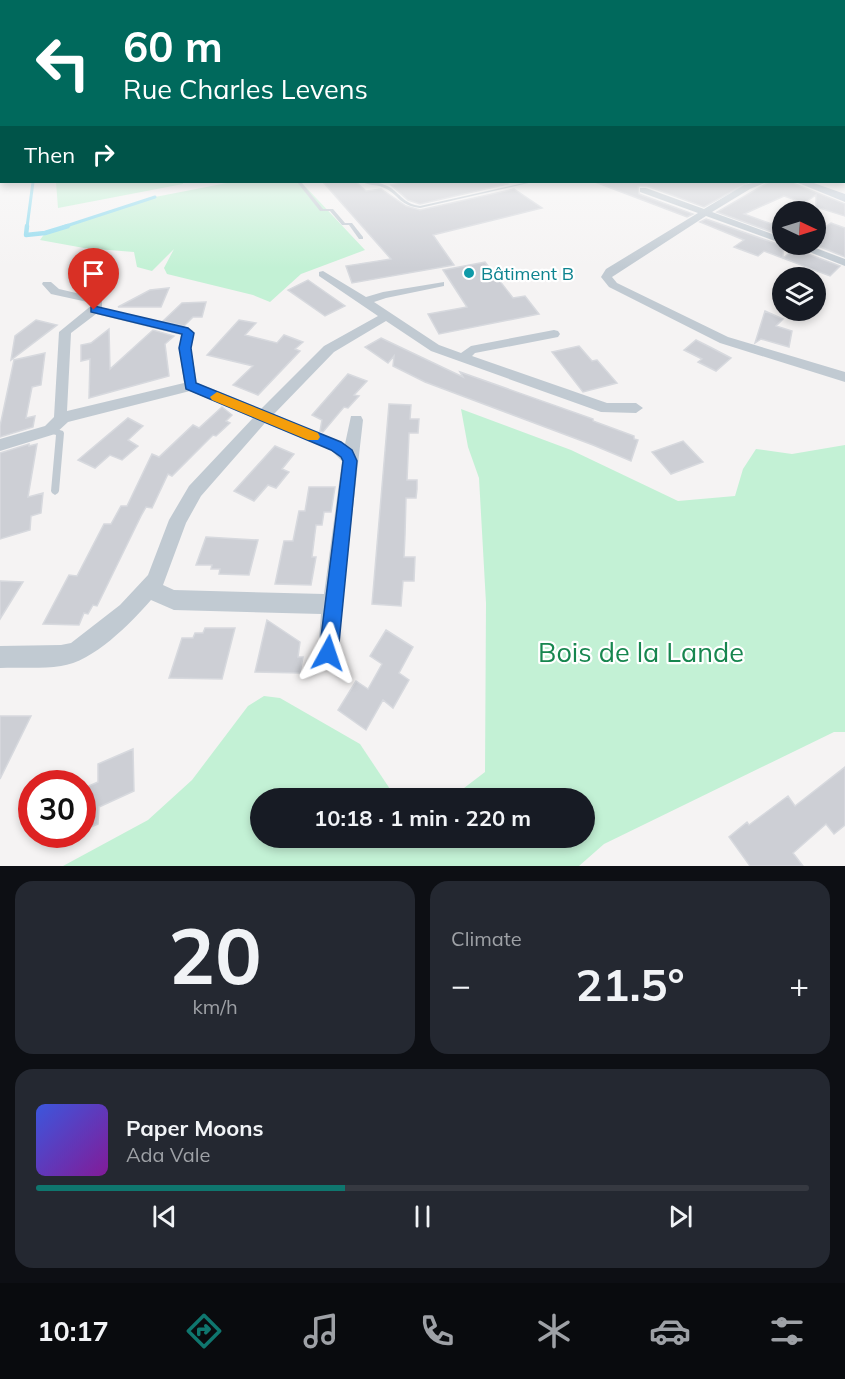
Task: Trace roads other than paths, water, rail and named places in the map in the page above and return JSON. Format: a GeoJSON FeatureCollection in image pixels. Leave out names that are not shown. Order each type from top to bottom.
{"type":"FeatureCollection","features":[{"type":"Feature","properties":{"kind":"main road"},"geometry":{"type":"LineString","coordinates":[[814,186],[845,198]]}},
{"type":"Feature","properties":{"kind":"street"},"geometry":{"type":"LineString","coordinates":[[749,186],[610,271],[606,277],[613,285],[724,340],[845,377]]}},
{"type":"Feature","properties":{"kind":"street"},"geometry":{"type":"LineString","coordinates":[[643,190],[772,237]]}},
{"type":"Feature","properties":{"kind":"street"},"geometry":{"type":"LineString","coordinates":[[824,255],[845,263]]}},
{"type":"Feature","properties":{"kind":"street"},"geometry":{"type":"LineString","coordinates":[[322,274],[435,348],[606,408],[636,408]]}},
{"type":"Feature","properties":{"kind":"street"},"geometry":{"type":"LineString","coordinates":[[47,284],[55,292],[98,302],[94,310],[65,332],[59,411],[64,417]]}},
{"type":"Feature","properties":{"kind":"street"},"geometry":{"type":"LineString","coordinates":[[365,302],[383,295],[440,284]]}},
{"type":"Feature","properties":{"kind":"street"},"geometry":{"type":"LineString","coordinates":[[94,310],[188,333],[185,348],[191,386]]}},
{"type":"Feature","properties":{"kind":"street"},"geometry":{"type":"LineString","coordinates":[[0,657],[62,656],[76,652],[127,612],[150,589],[178,520],[195,491],[329,348],[387,316]]}},
{"type":"Feature","properties":{"kind":"street"},"geometry":{"type":"LineString","coordinates":[[464,358],[471,350],[554,334]]}},
{"type":"Feature","properties":{"kind":"street"},"geometry":{"type":"LineString","coordinates":[[0,445],[50,430],[64,417],[85,414],[191,386],[342,449],[350,461]]}},
{"type":"Feature","properties":{"kind":"street"},"geometry":{"type":"LineString","coordinates":[[328,653],[332,604],[356,420]]}},
{"type":"Feature","properties":{"kind":"street"},"geometry":{"type":"LineString","coordinates":[[150,589],[174,600],[332,604]]}},
{"type":"Feature","properties":{"kind":"lane"},"geometry":{"type":"LineString","coordinates":[[302,186],[321,210],[331,210],[344,224],[350,224],[361,238]]}},
{"type":"Feature","properties":{"kind":"lane"},"geometry":{"type":"LineString","coordinates":[[384,186],[405,204],[420,207],[511,186]]}},
{"type":"Feature","properties":{"kind":"lane"},"geometry":{"type":"LineString","coordinates":[[50,430],[60,433],[55,490]]}},
{"type":"Feature","properties":{"kind":"waterway"},"geometry":{"type":"LineString","coordinates":[[27,227],[32,186]]}},
{"type":"Feature","properties":{"kind":"waterway"},"geometry":{"type":"LineString","coordinates":[[63,227],[155,197]]}},
{"type":"Feature","properties":{"kind":"waterway"},"geometry":{"type":"LineString","coordinates":[[27,226],[26,235],[45,233],[68,226]]}},
{"type":"Feature","properties":{"kind":"place","name":"Bâtiment B"},"geometry":{"type":"Point","coordinates":[469,273]}},
{"type":"Feature","properties":{"kind":"park label","name":"Bois de la Lande"},"geometry":{"type":"Point","coordinates":[641,652]}}]}
